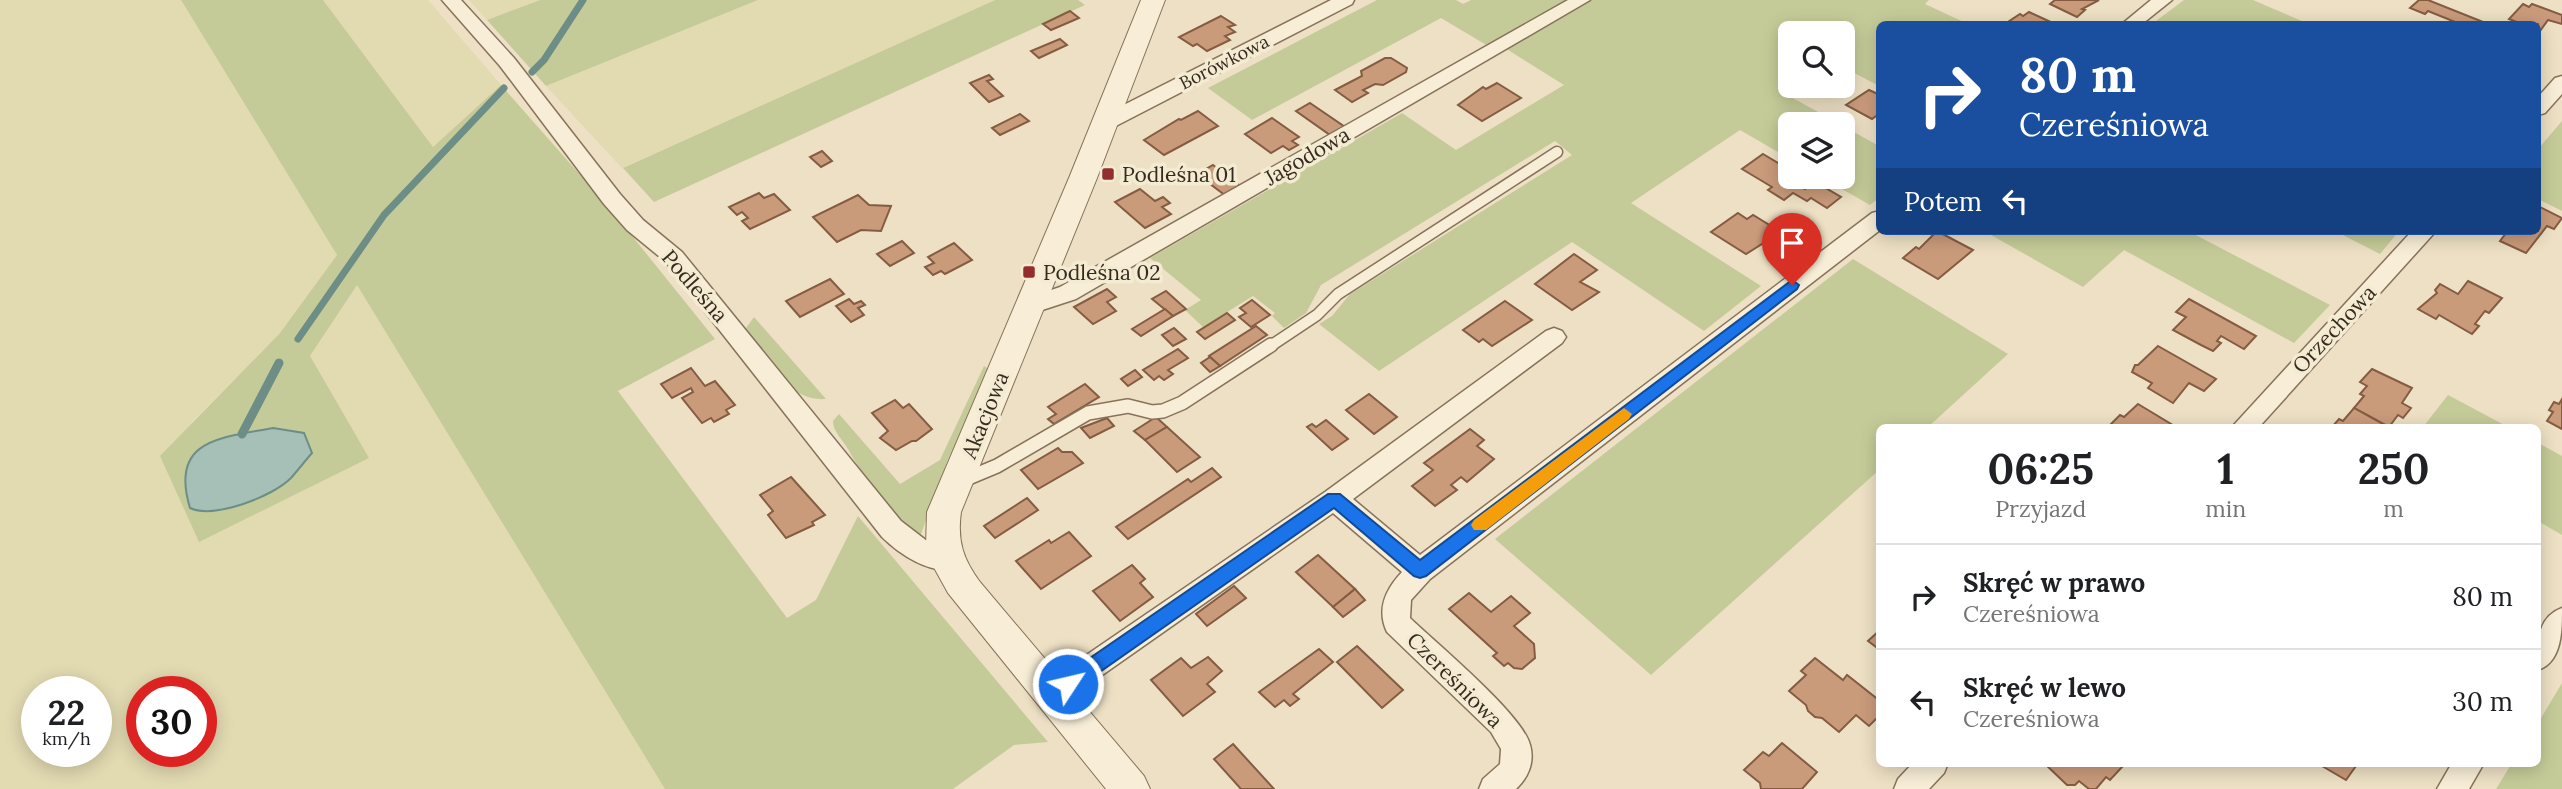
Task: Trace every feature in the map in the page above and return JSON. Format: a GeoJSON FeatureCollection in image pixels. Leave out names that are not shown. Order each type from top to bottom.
{"type":"FeatureCollection","features":[{"type":"Feature","properties":{"kind":"street","name":"Podleśna"},"geometry":{"type":"LineString","coordinates":[[452,0],[507,62],[612,199],[635,225],[674,257],[895,535],[915,549],[944,560]]}},
{"type":"Feature","properties":{"kind":"street","name":"Akacjowa"},"geometry":{"type":"LineString","coordinates":[[944,560],[942,522],[1153,0]]}},
{"type":"Feature","properties":{"kind":"street","name":"Borówkowa"},"geometry":{"type":"LineString","coordinates":[[1103,124],[1345,0]]}},
{"type":"Feature","properties":{"kind":"street","name":"Jagodowa"},"geometry":{"type":"LineString","coordinates":[[1030,306],[1068,293],[1581,0]]}},
{"type":"Feature","properties":{"kind":"street"},"geometry":{"type":"LineString","coordinates":[[2135,21],[2163,0]]}},
{"type":"Feature","properties":{"kind":"street"},"geometry":{"type":"LineString","coordinates":[[2541,106],[2562,82]]}},
{"type":"Feature","properties":{"kind":"street","name":"Czereśniowa"},"geometry":{"type":"LineString","coordinates":[[1494,789],[1515,770],[1516,746],[1501,723],[1397,624],[1395,607],[1398,593],[1420,571],[1876,221]]}},
{"type":"Feature","properties":{"kind":"street","name":"Orzechowa"},"geometry":{"type":"LineString","coordinates":[[2247,424],[2421,235]]}},
{"type":"Feature","properties":{"kind":"street"},"geometry":{"type":"LineString","coordinates":[[1051,695],[1334,499],[1554,337]]}},
{"type":"Feature","properties":{"kind":"street"},"geometry":{"type":"LineString","coordinates":[[1334,499],[1420,571]]}},
{"type":"Feature","properties":{"kind":"street"},"geometry":{"type":"LineString","coordinates":[[944,560],[967,593],[1130,789]]}},
{"type":"Feature","properties":{"kind":"street"},"geometry":{"type":"LineString","coordinates":[[2541,653],[2562,620]]}},
{"type":"Feature","properties":{"kind":"street"},"geometry":{"type":"LineString","coordinates":[[1909,789],[1929,767]]}},
{"type":"Feature","properties":{"kind":"street"},"geometry":{"type":"LineString","coordinates":[[2452,789],[2466,767]]}},
{"type":"Feature","properties":{"kind":"lane"},"geometry":{"type":"LineString","coordinates":[[957,483],[997,466],[1088,413],[1128,406],[1152,412],[1163,411],[1182,403],[1317,316],[1338,294],[1557,152]]}},
{"type":"Feature","properties":{"kind":"shaded area"},"geometry":{"type":"Polygon","coordinates":[[[0,0],[181,0],[337,255],[280,333],[188,426],[310,356],[357,284],[666,789],[0,789],[0,0]]]}},
{"type":"Feature","properties":{"kind":"shaded area"},"geometry":{"type":"Polygon","coordinates":[[[323,0],[428,0],[501,85],[433,147],[323,0]]]}},
{"type":"Feature","properties":{"kind":"shaded area"},"geometry":{"type":"Polygon","coordinates":[[[469,0],[540,0],[487,20],[469,0]]]}},
{"type":"Feature","properties":{"kind":"shaded area"},"geometry":{"type":"Polygon","coordinates":[[[758,0],[995,0],[622,168],[546,86],[758,0]]]}},
{"type":"Feature","properties":{"kind":"green space"},"geometry":{"type":"Polygon","coordinates":[[[181,0],[323,0],[433,147],[501,85],[612,211],[715,339],[618,391],[787,618],[816,600],[858,516],[1048,742],[1014,745],[953,789],[665,789],[357,285],[310,356],[369,458],[199,542],[160,456],[280,333],[337,255],[181,0]]]}},
{"type":"Feature","properties":{"kind":"green space"},"geometry":{"type":"Polygon","coordinates":[[[540,0],[758,0],[546,86],[487,20],[540,0]]]}},
{"type":"Feature","properties":{"kind":"green space"},"geometry":{"type":"Polygon","coordinates":[[[995,0],[1078,0],[1085,5],[654,202],[623,168],[995,0]]]}},
{"type":"Feature","properties":{"kind":"green space"},"geometry":{"type":"Polygon","coordinates":[[[1377,0],[1456,0],[1463,4],[1471,0],[1571,0],[1488,46],[1441,18],[1252,120],[1208,88],[1377,0]]]}},
{"type":"Feature","properties":{"kind":"green space"},"geometry":{"type":"Polygon","coordinates":[[[1590,0],[1929,0],[1925,4],[1962,21],[1876,21],[1876,84],[1855,73],[1855,21],[1778,21],[1778,98],[1793,98],[1818,112],[1778,112],[1778,152],[1740,130],[1631,203],[1761,286],[1704,331],[1572,242],[1379,371],[1319,324],[1332,316],[1350,294],[1572,155],[1555,141],[1321,285],[1306,313],[1284,328],[1272,316],[1275,313],[1253,296],[1203,327],[1185,310],[1201,300],[1150,258],[1402,113],[1456,150],[1564,85],[1505,48],[1590,0]]]}},
{"type":"Feature","properties":{"kind":"green space"},"geometry":{"type":"Polygon","coordinates":[[[2184,0],[2253,0],[2302,21],[2156,21],[2184,0]]]}},
{"type":"Feature","properties":{"kind":"green space"},"geometry":{"type":"Polygon","coordinates":[[[2562,121],[2562,211],[2541,200],[2541,146],[2562,121]]]}},
{"type":"Feature","properties":{"kind":"green space"},"geometry":{"type":"Polygon","coordinates":[[[1855,133],[1876,144],[1876,200],[1870,205],[1842,189],[1855,189],[1855,133]]]}},
{"type":"Feature","properties":{"kind":"green space"},"geometry":{"type":"Polygon","coordinates":[[[1991,235],[2196,235],[2330,305],[2294,343],[2124,250],[2083,287],[1991,235]]]}},
{"type":"Feature","properties":{"kind":"green space"},"geometry":{"type":"Polygon","coordinates":[[[2343,235],[2396,235],[2380,254],[2343,235]]]}},
{"type":"Feature","properties":{"kind":"green space"},"geometry":{"type":"Polygon","coordinates":[[[1853,259],[2008,354],[1931,424],[1876,424],[1876,473],[1651,675],[1495,539],[1853,259]]]}},
{"type":"Feature","properties":{"kind":"green space"},"geometry":{"type":"Polygon","coordinates":[[[754,317],[826,399],[801,394],[781,379],[746,328],[754,317]]]}},
{"type":"Feature","properties":{"kind":"green space"},"geometry":{"type":"Polygon","coordinates":[[[984,366],[991,371],[948,459],[921,534],[915,536],[905,530],[868,481],[836,432],[833,421],[839,414],[900,484],[940,460],[984,366]]]}},
{"type":"Feature","properties":{"kind":"green space"},"geometry":{"type":"Polygon","coordinates":[[[2448,395],[2502,424],[2425,424],[2448,395]]]}},
{"type":"Feature","properties":{"kind":"green space"},"geometry":{"type":"Polygon","coordinates":[[[2541,445],[2562,456],[2562,535],[2541,523],[2541,445]]]}},
{"type":"Feature","properties":{"kind":"green space"},"geometry":{"type":"Polygon","coordinates":[[[2562,683],[2562,789],[2496,789],[2510,767],[2541,767],[2541,718],[2562,683]]]}},
{"type":"Feature","properties":{"kind":"water"},"geometry":{"type":"Polygon","coordinates":[[[273,428],[304,433],[312,453],[291,478],[271,492],[242,504],[213,511],[190,508],[185,485],[187,468],[193,455],[218,440],[273,428]]]}},
{"type":"Feature","properties":{"kind":"building"},"geometry":{"type":"Polygon","coordinates":[[[2055,0],[2099,0],[2082,9],[2085,10],[2077,17],[2050,4],[2055,0]]]}},
{"type":"Feature","properties":{"kind":"building"},"geometry":{"type":"Polygon","coordinates":[[[2419,0],[2428,0],[2480,21],[2453,21],[2428,11],[2425,14],[2410,8],[2419,0]]]}},
{"type":"Feature","properties":{"kind":"building"},"geometry":{"type":"Polygon","coordinates":[[[2523,4],[2529,7],[2532,4],[2562,15],[2562,24],[2548,20],[2541,30],[2541,21],[2509,19],[2523,4]]]}},
{"type":"Feature","properties":{"kind":"building"},"geometry":{"type":"Polygon","coordinates":[[[1070,11],[1079,18],[1051,30],[1043,24],[1070,11]]]}},
{"type":"Feature","properties":{"kind":"building"},"geometry":{"type":"Polygon","coordinates":[[[2029,12],[2048,21],[2010,21],[2020,14],[2023,16],[2029,12]]]}},
{"type":"Feature","properties":{"kind":"building"},"geometry":{"type":"Polygon","coordinates":[[[1221,16],[1235,25],[1228,27],[1235,32],[1225,36],[1230,40],[1207,51],[1179,37],[1221,16]]]}},
{"type":"Feature","properties":{"kind":"building"},"geometry":{"type":"Polygon","coordinates":[[[1060,39],[1067,45],[1039,58],[1031,51],[1060,39]]]}},
{"type":"Feature","properties":{"kind":"building"},"geometry":{"type":"Polygon","coordinates":[[[1385,58],[1391,58],[1407,68],[1406,72],[1383,85],[1375,84],[1363,90],[1368,93],[1352,102],[1335,90],[1362,76],[1361,71],[1385,58]]]}},
{"type":"Feature","properties":{"kind":"building"},"geometry":{"type":"Polygon","coordinates":[[[989,75],[993,79],[987,81],[1003,96],[989,102],[970,83],[989,75]]]}},
{"type":"Feature","properties":{"kind":"building"},"geometry":{"type":"Polygon","coordinates":[[[1497,83],[1521,98],[1482,121],[1458,105],[1483,87],[1486,89],[1497,83]]]}},
{"type":"Feature","properties":{"kind":"building"},"geometry":{"type":"Polygon","coordinates":[[[1869,90],[1876,93],[1876,116],[1872,119],[1846,105],[1869,90]]]}},
{"type":"Feature","properties":{"kind":"building"},"geometry":{"type":"Polygon","coordinates":[[[1310,103],[1345,127],[1330,135],[1296,111],[1310,103]]]}},
{"type":"Feature","properties":{"kind":"building"},"geometry":{"type":"Polygon","coordinates":[[[1198,111],[1218,126],[1164,155],[1144,140],[1179,119],[1198,111]]]}},
{"type":"Feature","properties":{"kind":"building"},"geometry":{"type":"Polygon","coordinates":[[[1020,114],[1029,121],[1000,135],[992,128],[1020,114]]]}},
{"type":"Feature","properties":{"kind":"building"},"geometry":{"type":"Polygon","coordinates":[[[1272,118],[1299,137],[1292,141],[1298,145],[1289,150],[1283,146],[1271,153],[1245,134],[1272,118]]]}},
{"type":"Feature","properties":{"kind":"building"},"geometry":{"type":"Polygon","coordinates":[[[822,151],[832,161],[821,167],[810,157],[822,151]]]}},
{"type":"Feature","properties":{"kind":"building"},"geometry":{"type":"Polygon","coordinates":[[[1763,154],[1778,163],[1778,189],[1827,189],[1841,197],[1827,208],[1811,198],[1807,201],[1793,193],[1784,200],[1768,190],[1772,187],[1742,169],[1763,154]]]}},
{"type":"Feature","properties":{"kind":"building"},"geometry":{"type":"Polygon","coordinates":[[[1213,165],[1239,185],[1226,196],[1197,174],[1213,165]]]}},
{"type":"Feature","properties":{"kind":"building"},"geometry":{"type":"Polygon","coordinates":[[[1140,189],[1155,201],[1163,197],[1170,203],[1162,207],[1171,214],[1145,228],[1115,202],[1140,189]]]}},
{"type":"Feature","properties":{"kind":"building"},"geometry":{"type":"Polygon","coordinates":[[[759,193],[764,198],[774,194],[790,210],[750,229],[742,221],[748,218],[742,212],[737,215],[729,207],[759,193]]]}},
{"type":"Feature","properties":{"kind":"building"},"geometry":{"type":"Polygon","coordinates":[[[858,195],[869,205],[891,206],[881,231],[861,230],[837,242],[813,217],[858,195]]]}},
{"type":"Feature","properties":{"kind":"building"},"geometry":{"type":"Polygon","coordinates":[[[2541,208],[2562,218],[2554,229],[2547,226],[2541,234],[2541,208]]]}},
{"type":"Feature","properties":{"kind":"building"},"geometry":{"type":"Polygon","coordinates":[[[1738,213],[1747,219],[1753,215],[1781,232],[1746,254],[1711,232],[1738,213]]]}},
{"type":"Feature","properties":{"kind":"building"},"geometry":{"type":"Polygon","coordinates":[[[1933,235],[1945,235],[1973,250],[1938,279],[1903,258],[1916,247],[1919,249],[1933,235]]]}},
{"type":"Feature","properties":{"kind":"building"},"geometry":{"type":"Polygon","coordinates":[[[2504,235],[2540,235],[2526,253],[2500,241],[2504,235]]]}},
{"type":"Feature","properties":{"kind":"building"},"geometry":{"type":"Polygon","coordinates":[[[902,241],[914,253],[890,266],[877,254],[902,241]]]}},
{"type":"Feature","properties":{"kind":"building"},"geometry":{"type":"Polygon","coordinates":[[[954,243],[972,260],[945,274],[941,271],[933,275],[925,267],[934,263],[928,257],[954,243]]]}},
{"type":"Feature","properties":{"kind":"building"},"geometry":{"type":"Polygon","coordinates":[[[1574,254],[1597,270],[1580,282],[1599,292],[1572,310],[1535,284],[1574,254]]]}},
{"type":"Feature","properties":{"kind":"building"},"geometry":{"type":"Polygon","coordinates":[[[830,279],[844,294],[800,317],[786,301],[830,279]]]}},
{"type":"Feature","properties":{"kind":"building"},"geometry":{"type":"Polygon","coordinates":[[[2468,281],[2502,298],[2489,313],[2485,311],[2475,324],[2479,326],[2472,334],[2439,315],[2436,319],[2418,309],[2437,293],[2435,290],[2440,284],[2458,294],[2468,281]]]}},
{"type":"Feature","properties":{"kind":"building"},"geometry":{"type":"Polygon","coordinates":[[[1107,289],[1116,297],[1107,302],[1116,311],[1093,324],[1074,307],[1107,289]]]}},
{"type":"Feature","properties":{"kind":"building"},"geometry":{"type":"Polygon","coordinates":[[[1166,291],[1186,309],[1173,316],[1152,299],[1166,291]]]}},
{"type":"Feature","properties":{"kind":"building"},"geometry":{"type":"Polygon","coordinates":[[[849,299],[854,304],[861,301],[865,305],[858,308],[864,315],[851,322],[836,306],[849,299]]]}},
{"type":"Feature","properties":{"kind":"building"},"geometry":{"type":"Polygon","coordinates":[[[2189,299],[2256,336],[2244,349],[2221,336],[2217,341],[2221,343],[2213,351],[2173,330],[2186,317],[2176,312],[2189,299]]]}},
{"type":"Feature","properties":{"kind":"building"},"geometry":{"type":"Polygon","coordinates":[[[1252,300],[1270,315],[1251,327],[1239,317],[1246,313],[1240,308],[1252,300]]]}},
{"type":"Feature","properties":{"kind":"building"},"geometry":{"type":"Polygon","coordinates":[[[1505,301],[1532,320],[1492,346],[1483,339],[1479,342],[1463,330],[1505,301]]]}},
{"type":"Feature","properties":{"kind":"building"},"geometry":{"type":"Polygon","coordinates":[[[1165,309],[1173,316],[1141,336],[1132,329],[1165,309]]]}},
{"type":"Feature","properties":{"kind":"building"},"geometry":{"type":"Polygon","coordinates":[[[1227,313],[1235,320],[1205,339],[1197,332],[1227,313]]]}},
{"type":"Feature","properties":{"kind":"building"},"geometry":{"type":"Polygon","coordinates":[[[1256,326],[1267,335],[1220,366],[1209,356],[1256,326]]]}},
{"type":"Feature","properties":{"kind":"building"},"geometry":{"type":"Polygon","coordinates":[[[1174,328],[1186,339],[1173,346],[1162,335],[1174,328]]]}},
{"type":"Feature","properties":{"kind":"building"},"geometry":{"type":"Polygon","coordinates":[[[2158,346],[2216,379],[2204,391],[2189,383],[2173,403],[2148,388],[2152,383],[2132,372],[2135,365],[2158,346]]]}},
{"type":"Feature","properties":{"kind":"building"},"geometry":{"type":"Polygon","coordinates":[[[1178,349],[1188,358],[1168,370],[1173,374],[1164,380],[1159,376],[1154,380],[1143,370],[1178,349]]]}},
{"type":"Feature","properties":{"kind":"building"},"geometry":{"type":"Polygon","coordinates":[[[1210,357],[1220,366],[1210,372],[1201,363],[1210,357]]]}},
{"type":"Feature","properties":{"kind":"building"},"geometry":{"type":"Polygon","coordinates":[[[691,368],[705,386],[715,381],[735,405],[726,410],[729,414],[714,422],[711,418],[702,423],[682,398],[693,392],[691,388],[672,398],[661,384],[691,368]]]}},
{"type":"Feature","properties":{"kind":"building"},"geometry":{"type":"Polygon","coordinates":[[[2372,369],[2412,388],[2402,403],[2411,408],[2403,418],[2398,415],[2391,424],[2383,424],[2354,408],[2364,396],[2360,394],[2367,386],[2360,382],[2372,369]]]}},
{"type":"Feature","properties":{"kind":"building"},"geometry":{"type":"Polygon","coordinates":[[[1135,370],[1142,377],[1128,386],[1121,379],[1135,370]]]}},
{"type":"Feature","properties":{"kind":"building"},"geometry":{"type":"Polygon","coordinates":[[[1085,384],[1099,397],[1054,424],[1048,419],[1056,414],[1048,407],[1085,384]]]}},
{"type":"Feature","properties":{"kind":"building"},"geometry":{"type":"Polygon","coordinates":[[[1369,394],[1397,417],[1374,434],[1346,410],[1369,394]]]}},
{"type":"Feature","properties":{"kind":"building"},"geometry":{"type":"Polygon","coordinates":[[[2562,399],[2562,429],[2547,421],[2553,412],[2549,410],[2554,402],[2559,404],[2562,399]]]}},
{"type":"Feature","properties":{"kind":"building"},"geometry":{"type":"Polygon","coordinates":[[[895,400],[903,408],[909,404],[932,429],[916,441],[896,450],[880,438],[888,431],[872,413],[895,400]]]}},
{"type":"Feature","properties":{"kind":"building"},"geometry":{"type":"Polygon","coordinates":[[[2138,404],[2171,424],[2111,424],[2120,415],[2124,417],[2138,404]]]}},
{"type":"Feature","properties":{"kind":"building"},"geometry":{"type":"Polygon","coordinates":[[[2354,408],[2383,424],[2335,424],[2339,419],[2343,421],[2354,408]]]}},
{"type":"Feature","properties":{"kind":"building"},"geometry":{"type":"Polygon","coordinates":[[[1156,417],[1167,427],[1145,440],[1134,431],[1156,417]]]}},
{"type":"Feature","properties":{"kind":"building"},"geometry":{"type":"Polygon","coordinates":[[[1107,418],[1114,426],[1090,438],[1081,428],[1107,418]]]}},
{"type":"Feature","properties":{"kind":"building"},"geometry":{"type":"Polygon","coordinates":[[[1326,420],[1348,439],[1332,450],[1307,427],[1312,424],[1316,427],[1326,420]]]}},
{"type":"Feature","properties":{"kind":"building"},"geometry":{"type":"Polygon","coordinates":[[[1167,427],[1200,457],[1177,472],[1145,440],[1167,427]]]}},
{"type":"Feature","properties":{"kind":"building"},"geometry":{"type":"Polygon","coordinates":[[[1470,429],[1484,440],[1477,446],[1494,459],[1467,482],[1461,477],[1451,485],[1457,490],[1435,506],[1412,486],[1433,470],[1424,463],[1470,429]]]}},
{"type":"Feature","properties":{"kind":"building"},"geometry":{"type":"Polygon","coordinates":[[[1058,448],[1062,452],[1072,452],[1083,463],[1038,489],[1021,470],[1058,448]]]}},
{"type":"Feature","properties":{"kind":"building"},"geometry":{"type":"Polygon","coordinates":[[[1212,468],[1221,477],[1128,539],[1116,527],[1188,479],[1191,482],[1212,468]]]}},
{"type":"Feature","properties":{"kind":"building"},"geometry":{"type":"Polygon","coordinates":[[[791,477],[825,515],[812,522],[814,525],[786,538],[768,515],[773,511],[760,495],[791,477]]]}},
{"type":"Feature","properties":{"kind":"building"},"geometry":{"type":"Polygon","coordinates":[[[1027,498],[1038,510],[995,538],[984,526],[1027,498]]]}},
{"type":"Feature","properties":{"kind":"building"},"geometry":{"type":"Polygon","coordinates":[[[1069,532],[1091,556],[1041,589],[1016,561],[1049,540],[1051,543],[1069,532]]]}},
{"type":"Feature","properties":{"kind":"building"},"geometry":{"type":"Polygon","coordinates":[[[1318,555],[1355,589],[1333,607],[1296,572],[1318,555]]]}},
{"type":"Feature","properties":{"kind":"building"},"geometry":{"type":"Polygon","coordinates":[[[1132,565],[1145,579],[1140,583],[1153,597],[1120,621],[1093,591],[1132,565]]]}},
{"type":"Feature","properties":{"kind":"building"},"geometry":{"type":"Polygon","coordinates":[[[1234,586],[1246,598],[1207,626],[1196,614],[1234,586]]]}},
{"type":"Feature","properties":{"kind":"building"},"geometry":{"type":"Polygon","coordinates":[[[1355,589],[1365,600],[1343,617],[1333,607],[1355,589]]]}},
{"type":"Feature","properties":{"kind":"building"},"geometry":{"type":"Polygon","coordinates":[[[1469,593],[1491,612],[1511,596],[1530,613],[1514,626],[1534,644],[1535,658],[1522,669],[1514,668],[1508,663],[1504,666],[1493,656],[1497,653],[1449,609],[1469,593]]]}},
{"type":"Feature","properties":{"kind":"building"},"geometry":{"type":"Polygon","coordinates":[[[1876,634],[1876,647],[1868,641],[1876,634]]]}},
{"type":"Feature","properties":{"kind":"building"},"geometry":{"type":"Polygon","coordinates":[[[1357,646],[1403,690],[1382,708],[1337,662],[1357,646]]]}},
{"type":"Feature","properties":{"kind":"building"},"geometry":{"type":"Polygon","coordinates":[[[1319,649],[1333,662],[1293,694],[1299,699],[1290,706],[1284,700],[1275,707],[1259,692],[1319,649]]]}},
{"type":"Feature","properties":{"kind":"building"},"geometry":{"type":"Polygon","coordinates":[[[1208,657],[1222,671],[1207,684],[1215,692],[1183,716],[1151,680],[1181,658],[1191,668],[1208,657]]]}},
{"type":"Feature","properties":{"kind":"building"},"geometry":{"type":"Polygon","coordinates":[[[1815,658],[1843,680],[1847,675],[1876,698],[1876,719],[1869,726],[1856,715],[1839,732],[1822,718],[1815,717],[1806,705],[1789,691],[1806,675],[1801,671],[1815,658]]]}},
{"type":"Feature","properties":{"kind":"building"},"geometry":{"type":"Polygon","coordinates":[[[1782,743],[1817,772],[1802,789],[1761,789],[1760,783],[1744,770],[1763,752],[1769,756],[1782,743]]]}},
{"type":"Feature","properties":{"kind":"building"},"geometry":{"type":"Polygon","coordinates":[[[1233,744],[1274,789],[1241,789],[1214,759],[1233,744]]]}},
{"type":"Feature","properties":{"kind":"building"},"geometry":{"type":"Polygon","coordinates":[[[2048,767],[2122,767],[2110,780],[2106,777],[2096,789],[2089,789],[2079,781],[2075,785],[2067,785],[2048,767]]]}},
{"type":"Feature","properties":{"kind":"building"},"geometry":{"type":"Polygon","coordinates":[[[2324,767],[2355,767],[2346,780],[2324,767]]]}},
{"type":"Feature","properties":{"kind":"waterway"},"geometry":{"type":"LineString","coordinates":[[532,72],[544,60],[583,0]]}},
{"type":"Feature","properties":{"kind":"waterway"},"geometry":{"type":"LineString","coordinates":[[298,339],[384,215],[504,88]]}},
{"type":"Feature","properties":{"kind":"waterway"},"geometry":{"type":"LineString","coordinates":[[242,434],[279,363]]}},
{"type":"Feature","properties":{"kind":"slow traffic"},"geometry":{"type":"LineString","coordinates":[[1480,525],[1624,414]]}},
{"type":"Feature","properties":{"kind":"place","name":"Podleśna 01"},"geometry":{"type":"Point","coordinates":[1108,174]}},
{"type":"Feature","properties":{"kind":"place","name":"Podleśna 02"},"geometry":{"type":"Point","coordinates":[1029,272]}},
{"type":"Feature","properties":{"kind":"route"},"geometry":{"type":"LineString","coordinates":[[1068,684],[1334,499],[1420,571],[1792,285]]}}]}
